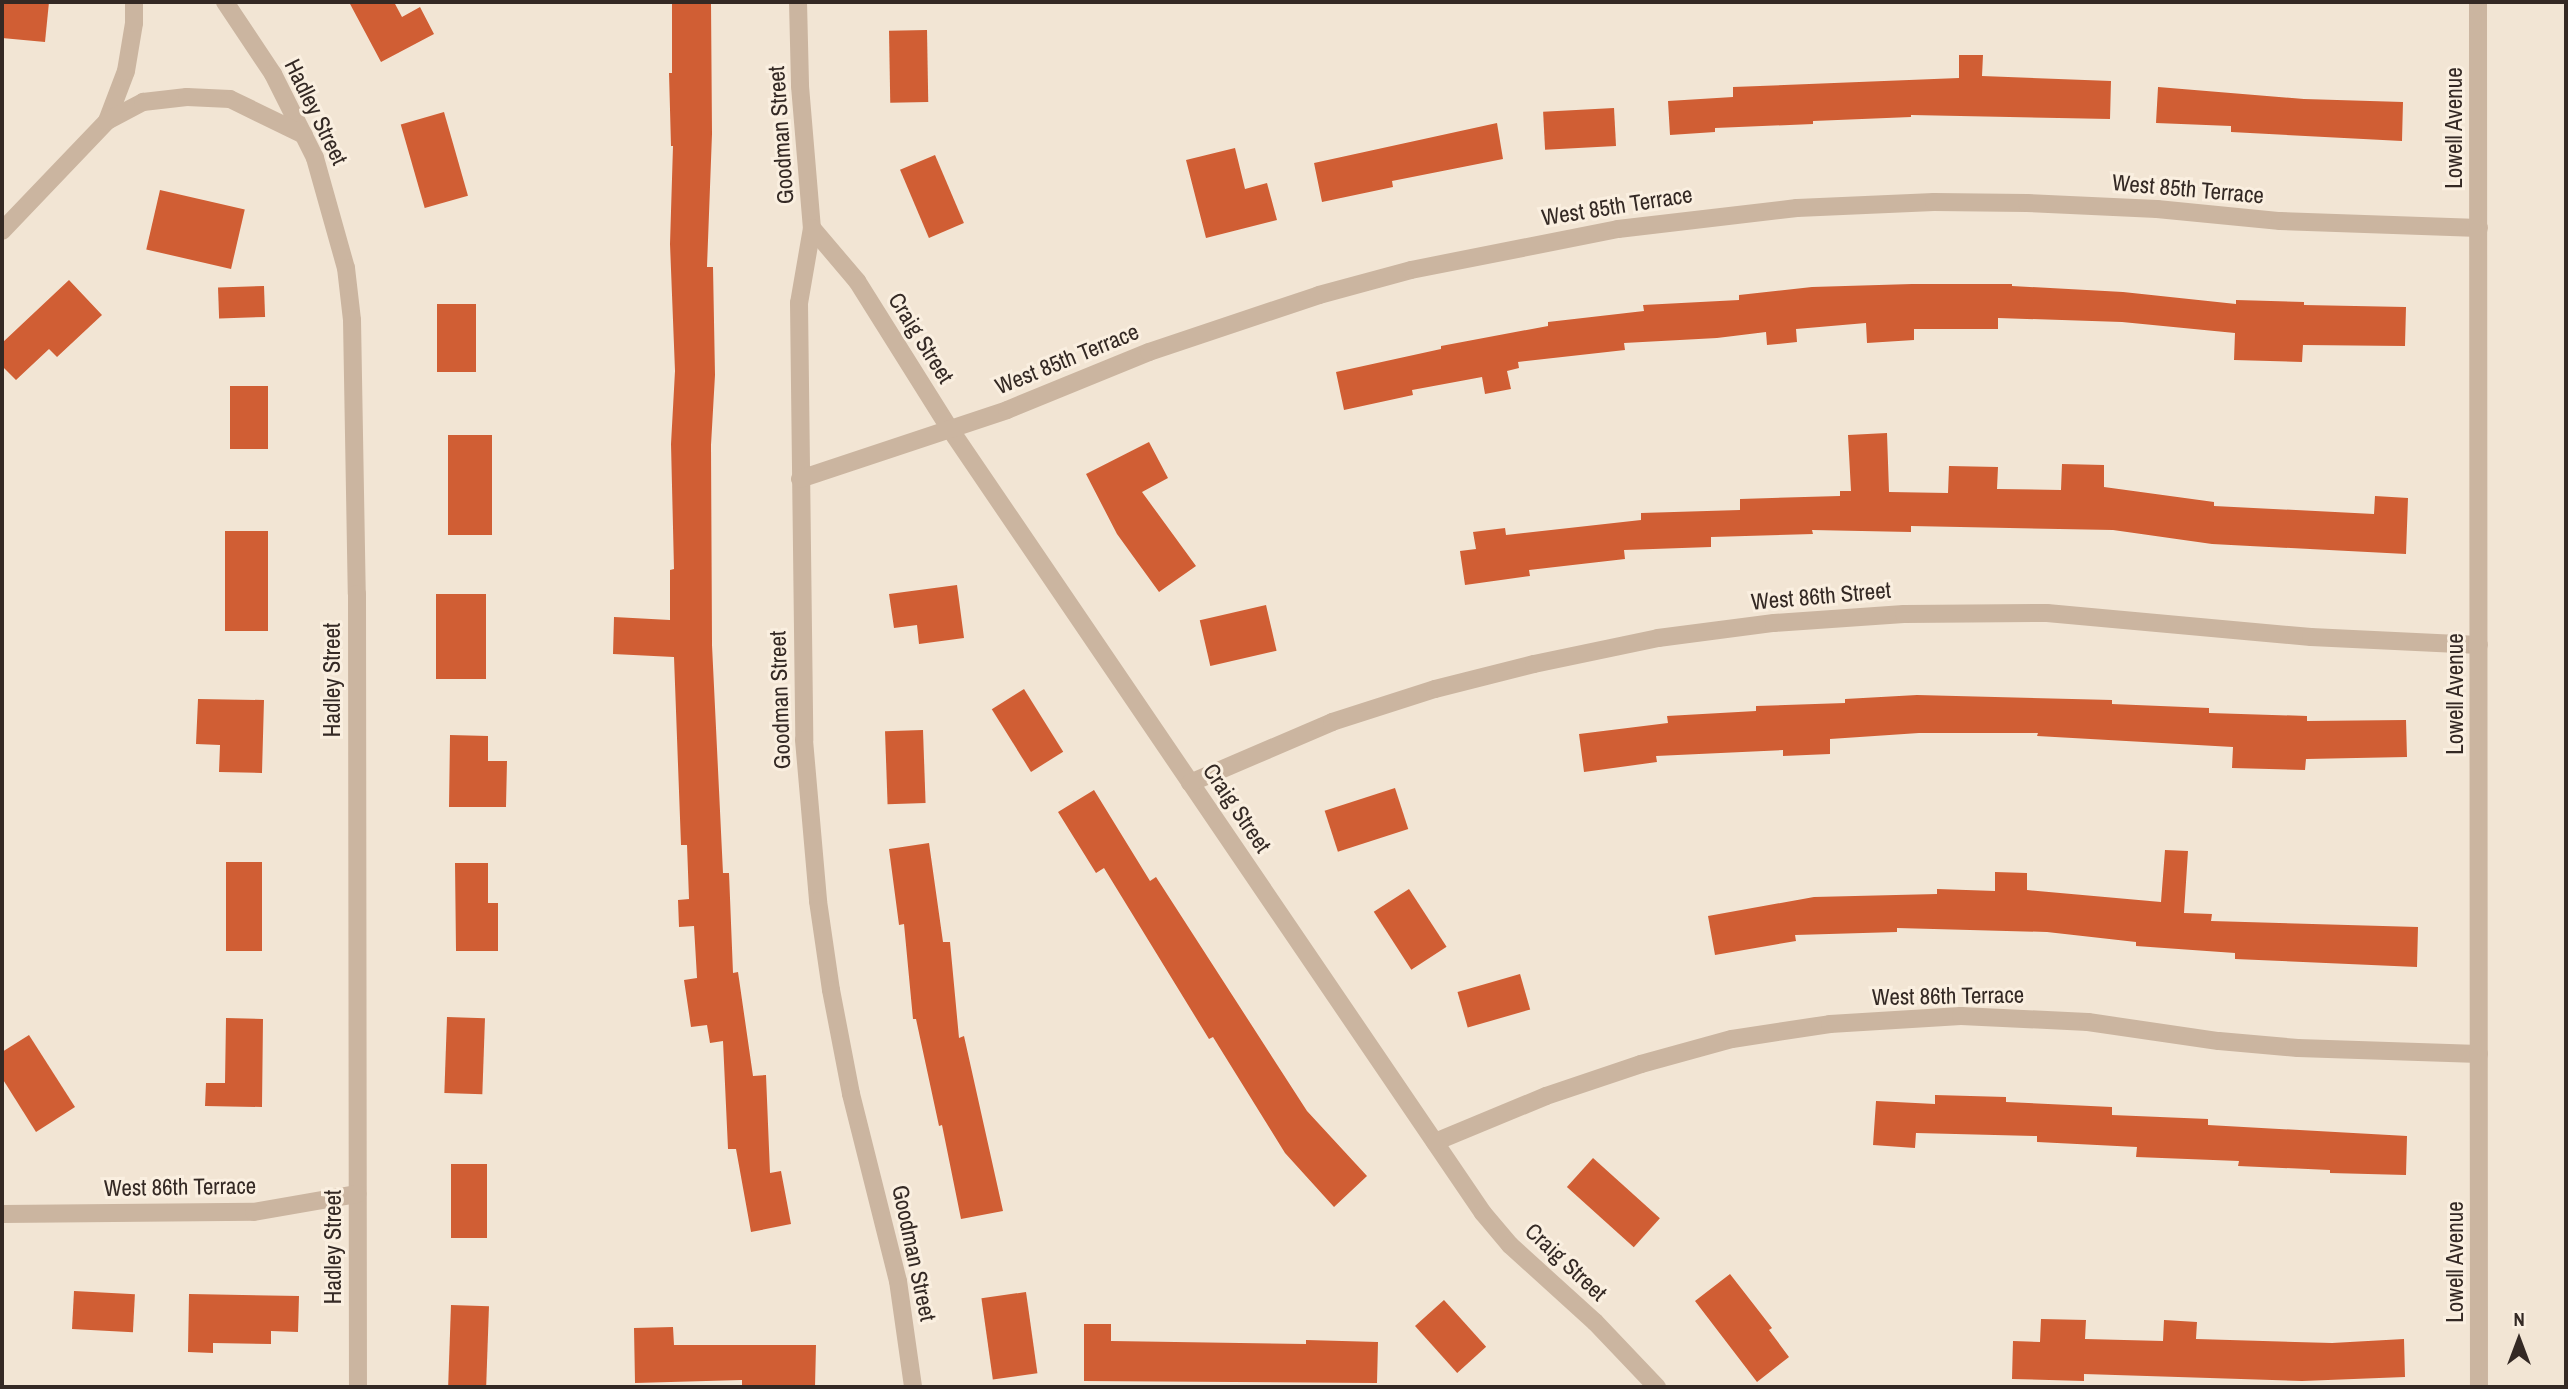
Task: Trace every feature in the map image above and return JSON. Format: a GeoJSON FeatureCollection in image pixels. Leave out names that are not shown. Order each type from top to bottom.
{"type":"FeatureCollection","features":[{"type":"Feature","properties":{"kind":"street"},"geometry":{"type":"LineString","coordinates":[[107,121],[126,71],[134,23],[134,2]]}},
{"type":"Feature","properties":{"kind":"street","name":"Hadley Street"},"geometry":{"type":"LineString","coordinates":[[225,2],[273,74],[304,135],[326,191],[346,268],[352,320],[357,594],[358,1387]]}},
{"type":"Feature","properties":{"kind":"street","name":"Goodman Street"},"geometry":{"type":"LineString","coordinates":[[798,2],[800,86],[812,228],[799,303],[802,688],[818,901],[851,1094],[898,1281],[913,1387]]}},
{"type":"Feature","properties":{"kind":"street","name":"Lowell Avenue"},"geometry":{"type":"LineString","coordinates":[[2478,2],[2479,1387]]}},
{"type":"Feature","properties":{"kind":"street"},"geometry":{"type":"LineString","coordinates":[[2,231],[107,121],[143,102],[187,97],[230,99],[304,135]]}},
{"type":"Feature","properties":{"kind":"street","name":"West 85th Terrace"},"geometry":{"type":"LineString","coordinates":[[800,479],[1007,411],[1149,352],[1319,295],[1411,270],[1631,227],[1797,208],[1934,202],[2157,209],[2280,221],[2479,228]]}},
{"type":"Feature","properties":{"kind":"street","name":"Craig Street"},"geometry":{"type":"LineString","coordinates":[[812,228],[857,281],[950,429],[1483,1213],[1510,1245],[1595,1322],[1657,1387]]}},
{"type":"Feature","properties":{"kind":"street","name":"West 86th Street"},"geometry":{"type":"LineString","coordinates":[[1189,783],[1332,722],[1435,689],[1534,664],[1658,638],[1774,623],[1904,614],[2047,613],[2311,637],[2479,645]]}},
{"type":"Feature","properties":{"kind":"street","name":"West 86th Terrace"},"geometry":{"type":"LineString","coordinates":[[1435,1142],[1545,1096],[1641,1064],[1732,1039],[1830,1024],[1961,1016],[2088,1023],[2298,1048],[2479,1054]]}},
{"type":"Feature","properties":{"kind":"street","name":"West 86th Terrace"},"geometry":{"type":"LineString","coordinates":[[2,1214],[254,1212],[357,1194]]}},
{"type":"Feature","properties":{"kind":"building"},"geometry":{"type":"Polygon","coordinates":[[[2,2],[49,2],[45,42],[2,38],[2,2]]]}},
{"type":"Feature","properties":{"kind":"building"},"geometry":{"type":"Polygon","coordinates":[[[349,2],[394,2],[402,17],[420,7],[434,34],[381,62],[349,2]]]}},
{"type":"Feature","properties":{"kind":"building"},"geometry":{"type":"Polygon","coordinates":[[[672,2],[711,2],[712,134],[707,267],[713,267],[715,375],[711,445],[712,645],[723,873],[729,873],[733,973],[738,972],[753,1076],[766,1075],[770,1173],[781,1171],[791,1224],[751,1232],[736,1149],[728,1149],[723,1041],[710,1043],[707,1025],[691,1027],[684,980],[697,978],[694,926],[679,927],[678,900],[689,899],[687,845],[681,845],[674,657],[613,654],[614,617],[670,620],[670,570],[674,569],[671,444],[675,371],[670,244],[673,146],[669,73],[672,73],[672,2]]]}},
{"type":"Feature","properties":{"kind":"building"},"geometry":{"type":"Polygon","coordinates":[[[927,30],[928,102],[890,103],[889,31],[927,30]]]}},
{"type":"Feature","properties":{"kind":"building"},"geometry":{"type":"Polygon","coordinates":[[[1959,55],[1983,55],[1982,76],[2111,81],[2110,119],[1911,115],[1813,121],[1813,124],[1715,128],[1715,132],[1670,135],[1668,101],[1733,97],[1733,87],[1959,78],[1959,55]]]}},
{"type":"Feature","properties":{"kind":"building"},"geometry":{"type":"Polygon","coordinates":[[[2158,87],[2304,99],[2403,102],[2402,141],[2231,132],[2231,126],[2156,123],[2158,87]]]}},
{"type":"Feature","properties":{"kind":"building"},"geometry":{"type":"Polygon","coordinates":[[[1614,108],[1616,146],[1545,150],[1543,112],[1614,108]]]}},
{"type":"Feature","properties":{"kind":"building"},"geometry":{"type":"Polygon","coordinates":[[[444,112],[468,196],[425,208],[401,124],[444,112]]]}},
{"type":"Feature","properties":{"kind":"building"},"geometry":{"type":"Polygon","coordinates":[[[1497,123],[1503,159],[1392,181],[1393,187],[1322,202],[1314,163],[1497,123]]]}},
{"type":"Feature","properties":{"kind":"building"},"geometry":{"type":"Polygon","coordinates":[[[1235,148],[1245,189],[1267,183],[1277,220],[1206,238],[1186,160],[1235,148]]]}},
{"type":"Feature","properties":{"kind":"building"},"geometry":{"type":"Polygon","coordinates":[[[935,155],[964,223],[929,238],[900,170],[935,155]]]}},
{"type":"Feature","properties":{"kind":"building"},"geometry":{"type":"Polygon","coordinates":[[[160,190],[245,210],[231,269],[146,249],[160,190]]]}},
{"type":"Feature","properties":{"kind":"building"},"geometry":{"type":"Polygon","coordinates":[[[69,280],[102,315],[57,357],[49,349],[16,380],[2,366],[2,343],[69,280]]]}},
{"type":"Feature","properties":{"kind":"building"},"geometry":{"type":"Polygon","coordinates":[[[2012,284],[2236,304],[2236,300],[2304,302],[2304,305],[2406,307],[2405,346],[2303,345],[2302,362],[2234,360],[2235,333],[2122,322],[1998,318],[1998,329],[1914,329],[1914,340],[1867,343],[1866,323],[1796,329],[1797,342],[1767,345],[1766,332],[1717,338],[1624,343],[1625,350],[1518,362],[1519,368],[1507,371],[1511,389],[1485,394],[1482,377],[1412,390],[1413,395],[1344,410],[1336,372],[1441,349],[1441,346],[1548,326],[1548,322],[1644,311],[1643,305],[1739,300],[1739,295],[1812,287],[2012,284]]]}},
{"type":"Feature","properties":{"kind":"building"},"geometry":{"type":"Polygon","coordinates":[[[264,286],[265,317],[219,319],[218,288],[264,286]]]}},
{"type":"Feature","properties":{"kind":"building"},"geometry":{"type":"Polygon","coordinates":[[[437,304],[476,304],[476,372],[437,372],[437,304]]]}},
{"type":"Feature","properties":{"kind":"building"},"geometry":{"type":"Polygon","coordinates":[[[230,386],[268,386],[268,449],[230,449],[230,386]]]}},
{"type":"Feature","properties":{"kind":"building"},"geometry":{"type":"Polygon","coordinates":[[[1887,433],[1889,492],[1948,493],[1949,466],[1998,467],[1997,489],[2061,490],[2062,464],[2104,465],[2104,487],[2214,502],[2214,506],[2374,514],[2375,496],[2408,498],[2406,554],[2212,544],[2113,530],[1911,526],[1911,532],[1812,530],[1813,534],[1711,537],[1711,547],[1624,550],[1625,559],[1529,570],[1530,576],[1465,585],[1460,551],[1476,549],[1473,532],[1505,528],[1506,535],[1641,520],[1641,513],[1740,510],[1740,499],[1840,496],[1840,491],[1851,491],[1848,435],[1887,433]]]}},
{"type":"Feature","properties":{"kind":"building"},"geometry":{"type":"Polygon","coordinates":[[[448,435],[492,435],[492,535],[448,535],[448,435]]]}},
{"type":"Feature","properties":{"kind":"building"},"geometry":{"type":"Polygon","coordinates":[[[1149,442],[1168,478],[1142,492],[1196,566],[1159,592],[1117,534],[1086,474],[1149,442]]]}},
{"type":"Feature","properties":{"kind":"building"},"geometry":{"type":"Polygon","coordinates":[[[225,531],[268,531],[268,631],[225,631],[225,531]]]}},
{"type":"Feature","properties":{"kind":"building"},"geometry":{"type":"Polygon","coordinates":[[[957,585],[964,638],[919,644],[917,625],[894,628],[889,594],[957,585]]]}},
{"type":"Feature","properties":{"kind":"building"},"geometry":{"type":"Polygon","coordinates":[[[436,594],[486,594],[486,679],[436,679],[436,594]]]}},
{"type":"Feature","properties":{"kind":"building"},"geometry":{"type":"Polygon","coordinates":[[[1266,605],[1277,651],[1210,666],[1200,620],[1266,605]]]}},
{"type":"Feature","properties":{"kind":"building"},"geometry":{"type":"Polygon","coordinates":[[[1024,689],[1063,752],[1031,772],[992,709],[1024,689]]]}},
{"type":"Feature","properties":{"kind":"building"},"geometry":{"type":"Polygon","coordinates":[[[1917,695],[2112,700],[2112,704],[2209,708],[2209,713],[2307,716],[2307,721],[2406,720],[2407,757],[2306,759],[2305,770],[2232,768],[2233,747],[2037,736],[2038,733],[1919,733],[1830,739],[1830,754],[1783,756],[1783,750],[1656,756],[1657,762],[1584,772],[1579,734],[1668,723],[1667,716],[1756,711],[1756,706],[1845,703],[1845,699],[1917,695]]]}},
{"type":"Feature","properties":{"kind":"building"},"geometry":{"type":"Polygon","coordinates":[[[198,699],[264,700],[262,773],[219,772],[220,745],[196,744],[198,699]]]}},
{"type":"Feature","properties":{"kind":"building"},"geometry":{"type":"Polygon","coordinates":[[[923,730],[926,803],[888,804],[885,731],[923,730]]]}},
{"type":"Feature","properties":{"kind":"building"},"geometry":{"type":"Polygon","coordinates":[[[450,735],[488,736],[488,761],[507,761],[506,807],[449,807],[450,735]]]}},
{"type":"Feature","properties":{"kind":"building"},"geometry":{"type":"Polygon","coordinates":[[[1395,788],[1408,829],[1338,852],[1325,811],[1395,788]]]}},
{"type":"Feature","properties":{"kind":"building"},"geometry":{"type":"Polygon","coordinates":[[[1094,790],[1150,881],[1156,877],[1307,1111],[1367,1176],[1334,1207],[1285,1153],[1213,1037],[1209,1039],[1104,868],[1096,873],[1058,812],[1094,790]]]}},
{"type":"Feature","properties":{"kind":"building"},"geometry":{"type":"Polygon","coordinates":[[[929,843],[943,942],[950,942],[959,1038],[964,1036],[1003,1211],[961,1219],[942,1125],[939,1126],[916,1019],[913,1019],[904,924],[899,925],[889,849],[929,843]]]}},
{"type":"Feature","properties":{"kind":"building"},"geometry":{"type":"Polygon","coordinates":[[[2165,850],[2188,851],[2184,913],[2212,914],[2211,921],[2418,927],[2417,967],[2235,959],[2235,953],[2136,946],[2136,942],[2047,932],[1897,928],[1897,932],[1795,935],[1796,941],[1715,955],[1708,916],[1814,897],[1937,894],[1937,889],[1995,891],[1995,872],[2027,873],[2027,890],[2161,902],[2165,850]]]}},
{"type":"Feature","properties":{"kind":"building"},"geometry":{"type":"Polygon","coordinates":[[[226,862],[262,862],[262,951],[226,951],[226,862]]]}},
{"type":"Feature","properties":{"kind":"building"},"geometry":{"type":"Polygon","coordinates":[[[455,863],[488,863],[488,903],[498,903],[498,951],[456,951],[455,863]]]}},
{"type":"Feature","properties":{"kind":"building"},"geometry":{"type":"Polygon","coordinates":[[[1409,889],[1447,947],[1411,970],[1374,912],[1409,889]]]}},
{"type":"Feature","properties":{"kind":"building"},"geometry":{"type":"Polygon","coordinates":[[[1520,974],[1530,1010],[1468,1027],[1458,992],[1520,974]]]}},
{"type":"Feature","properties":{"kind":"building"},"geometry":{"type":"Polygon","coordinates":[[[447,1017],[485,1018],[482,1094],[444,1093],[447,1017]]]}},
{"type":"Feature","properties":{"kind":"building"},"geometry":{"type":"Polygon","coordinates":[[[226,1018],[263,1019],[262,1107],[205,1106],[206,1083],[225,1083],[226,1018]]]}},
{"type":"Feature","properties":{"kind":"building"},"geometry":{"type":"Polygon","coordinates":[[[29,1035],[75,1107],[36,1132],[2,1078],[2,1052],[29,1035]]]}},
{"type":"Feature","properties":{"kind":"building"},"geometry":{"type":"Polygon","coordinates":[[[1935,1095],[2006,1097],[2006,1102],[2112,1107],[2112,1115],[2208,1119],[2208,1125],[2407,1136],[2406,1175],[2330,1173],[2330,1170],[2238,1166],[2239,1161],[2136,1157],[2137,1147],[2037,1142],[2037,1136],[1916,1133],[1915,1148],[1873,1145],[1876,1101],[1935,1104],[1935,1095]]]}},
{"type":"Feature","properties":{"kind":"building"},"geometry":{"type":"Polygon","coordinates":[[[1593,1158],[1660,1218],[1634,1247],[1567,1187],[1593,1158]]]}},
{"type":"Feature","properties":{"kind":"building"},"geometry":{"type":"Polygon","coordinates":[[[451,1164],[487,1164],[487,1238],[451,1238],[451,1164]]]}},
{"type":"Feature","properties":{"kind":"building"},"geometry":{"type":"Polygon","coordinates":[[[1730,1274],[1772,1328],[1769,1330],[1789,1357],[1757,1382],[1695,1301],[1730,1274]]]}},
{"type":"Feature","properties":{"kind":"building"},"geometry":{"type":"Polygon","coordinates":[[[74,1291],[135,1294],[133,1332],[72,1329],[74,1291]]]}},
{"type":"Feature","properties":{"kind":"building"},"geometry":{"type":"Polygon","coordinates":[[[1026,1292],[1037,1373],[993,1379],[981,1298],[1026,1292]]]}},
{"type":"Feature","properties":{"kind":"building"},"geometry":{"type":"Polygon","coordinates":[[[189,1294],[299,1296],[298,1332],[271,1331],[271,1344],[213,1343],[213,1353],[188,1352],[189,1294]]]}},
{"type":"Feature","properties":{"kind":"building"},"geometry":{"type":"Polygon","coordinates":[[[1444,1300],[1486,1347],[1457,1373],[1415,1326],[1444,1300]]]}},
{"type":"Feature","properties":{"kind":"building"},"geometry":{"type":"Polygon","coordinates":[[[451,1305],[489,1306],[486,1387],[448,1387],[451,1305]]]}},
{"type":"Feature","properties":{"kind":"building"},"geometry":{"type":"Polygon","coordinates":[[[2041,1319],[2086,1320],[2085,1339],[2163,1341],[2164,1320],[2197,1322],[2196,1339],[2332,1343],[2404,1339],[2405,1377],[2302,1381],[2084,1374],[2084,1381],[2012,1379],[2013,1341],[2040,1342],[2041,1319]]]}},
{"type":"Feature","properties":{"kind":"building"},"geometry":{"type":"Polygon","coordinates":[[[1084,1324],[1111,1324],[1111,1341],[1306,1344],[1306,1340],[1378,1342],[1377,1383],[1084,1381],[1084,1324]]]}},
{"type":"Feature","properties":{"kind":"building"},"geometry":{"type":"Polygon","coordinates":[[[673,1327],[674,1345],[816,1345],[815,1387],[742,1387],[742,1380],[635,1383],[634,1328],[673,1327]]]}}]}
